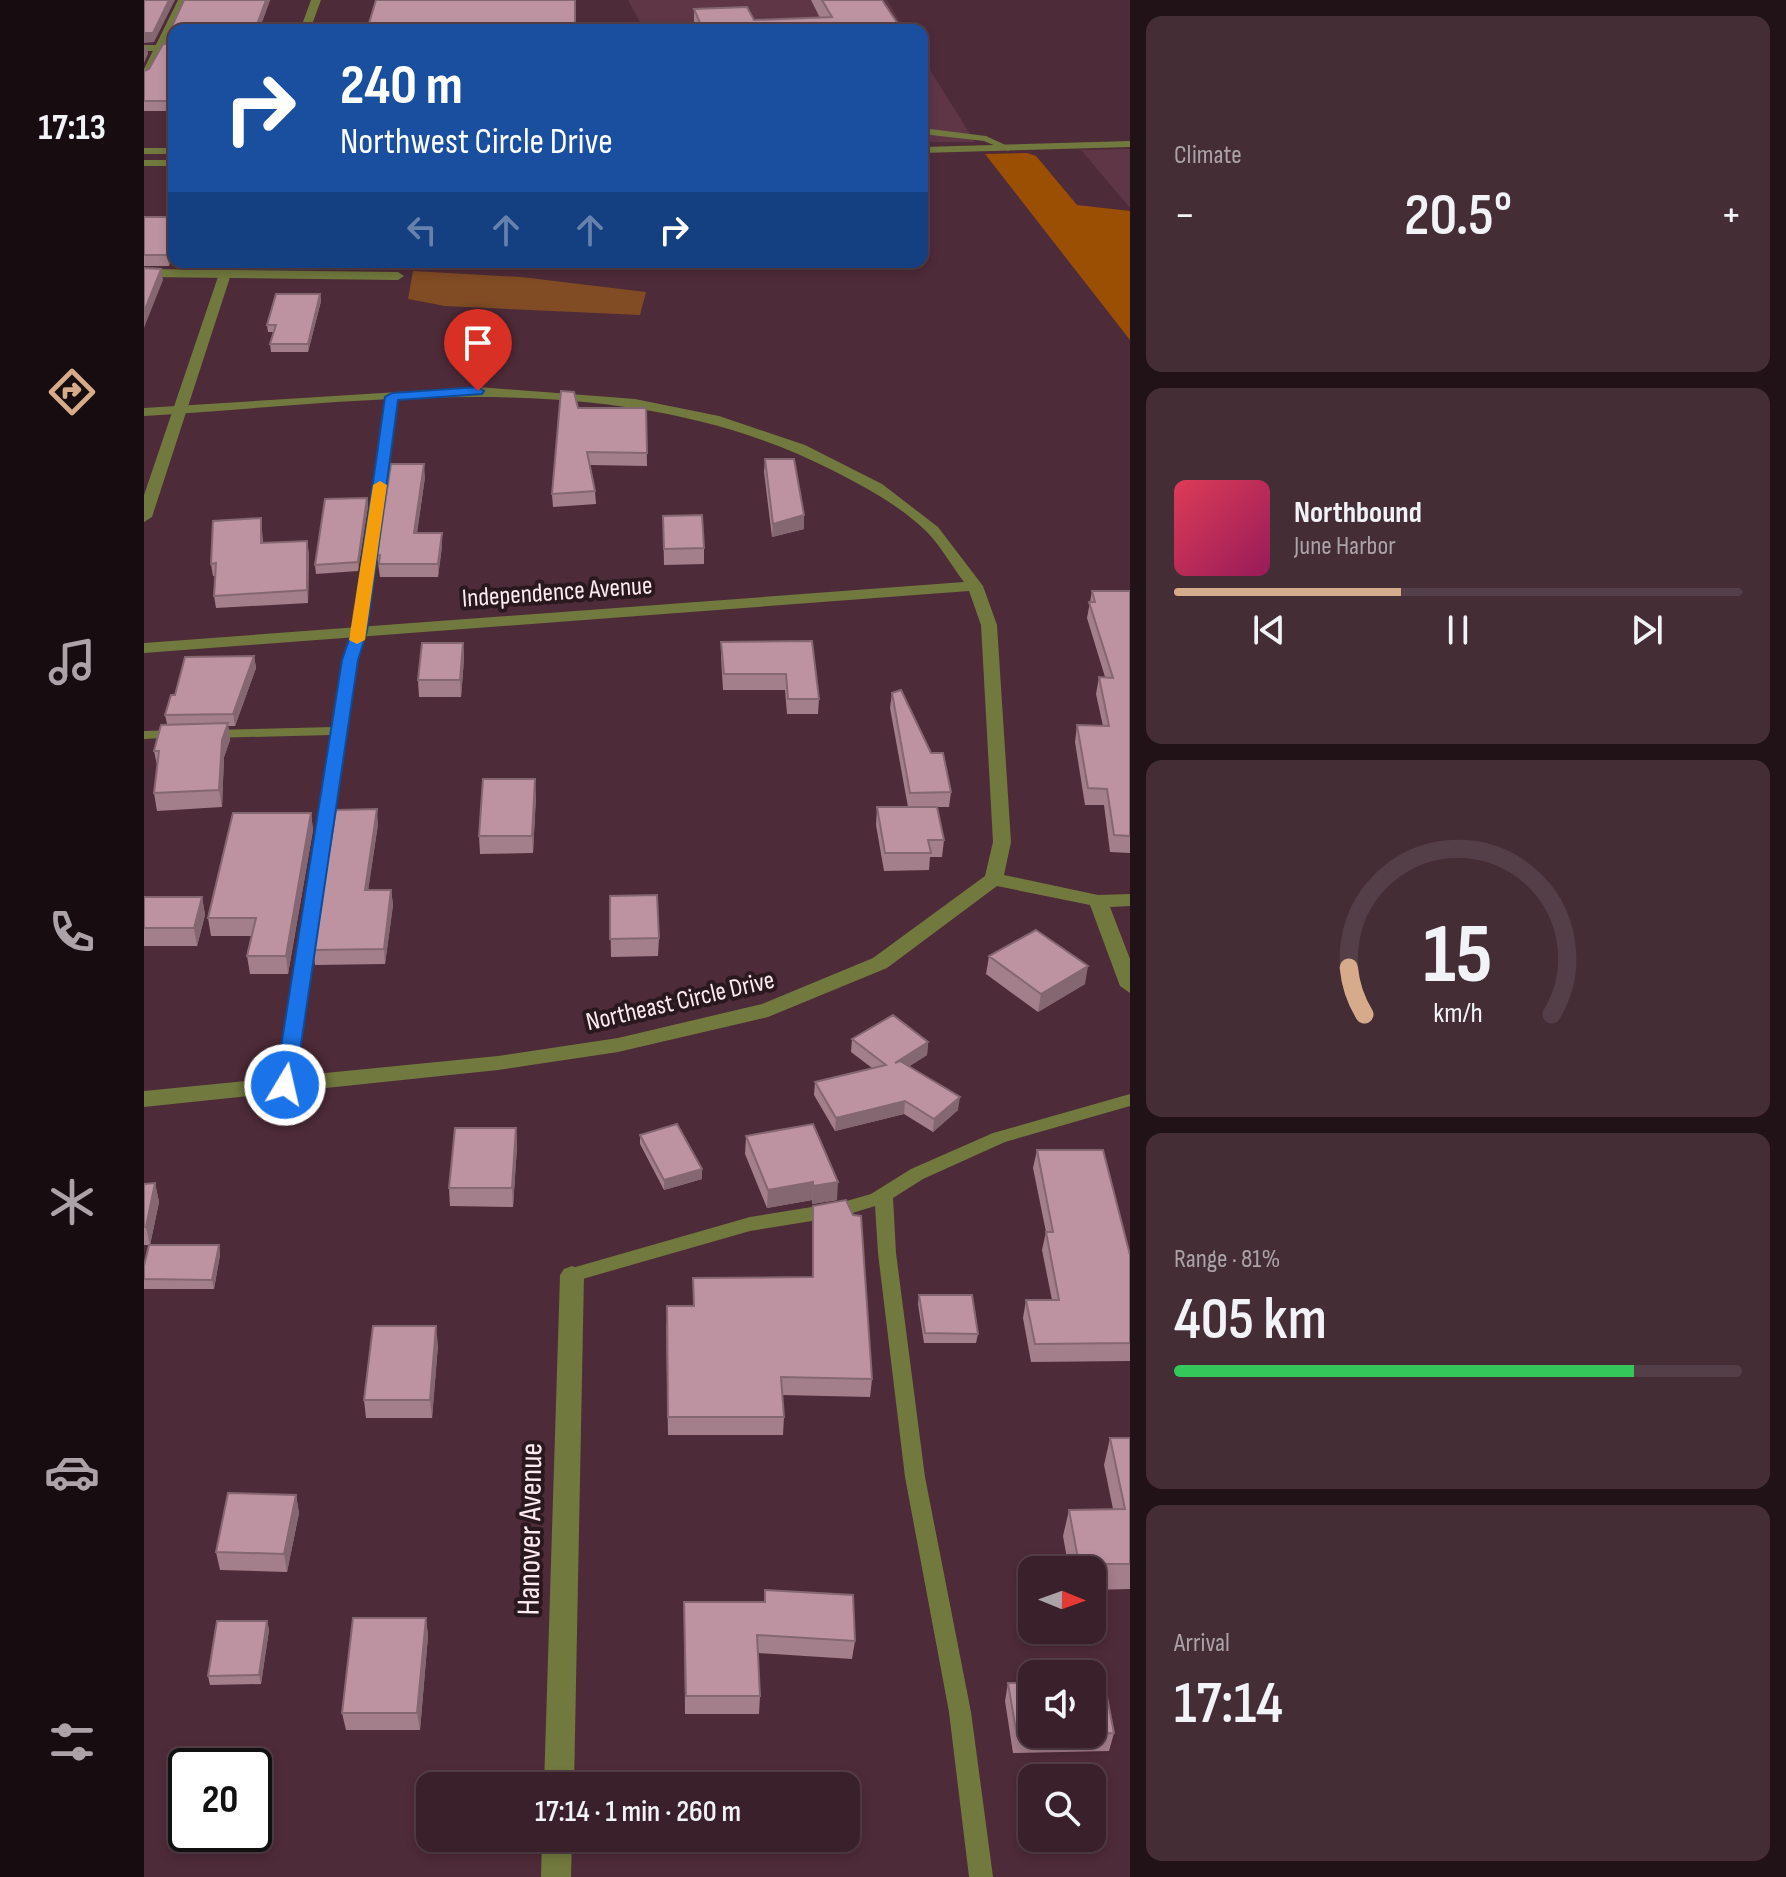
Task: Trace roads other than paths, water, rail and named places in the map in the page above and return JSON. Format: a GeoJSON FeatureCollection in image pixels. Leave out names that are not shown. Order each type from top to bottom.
{"type":"FeatureCollection","features":[{"type":"Feature","properties":{"kind":"street"},"geometry":{"type":"LineString","coordinates":[[307,24],[316,0]]}},
{"type":"Feature","properties":{"kind":"street"},"geometry":{"type":"LineString","coordinates":[[144,48],[168,48]]}},
{"type":"Feature","properties":{"kind":"street"},"geometry":{"type":"LineString","coordinates":[[928,150],[1130,144]]}},
{"type":"Feature","properties":{"kind":"street"},"geometry":{"type":"LineString","coordinates":[[144,151],[168,151]]}},
{"type":"Feature","properties":{"kind":"street"},"geometry":{"type":"LineString","coordinates":[[144,517],[228,268]]}},
{"type":"Feature","properties":{"kind":"street"},"geometry":{"type":"LineString","coordinates":[[144,273],[228,268],[398,276]]}},
{"type":"Feature","properties":{"kind":"street"},"geometry":{"type":"LineString","coordinates":[[144,412],[478,391],[635,403],[714,419],[800,448],[877,487],[933,530],[975,586],[989,625],[1002,842],[994,879],[1098,901],[1130,900]]}},
{"type":"Feature","properties":{"kind":"street","name":"Independence Avenue"},"geometry":{"type":"LineString","coordinates":[[144,648],[975,586]]}},
{"type":"Feature","properties":{"kind":"street","name":"Northeast Circle Drive"},"geometry":{"type":"LineString","coordinates":[[144,1099],[498,1063],[618,1045],[768,1010],[880,963],[994,879]]}},
{"type":"Feature","properties":{"kind":"street"},"geometry":{"type":"LineString","coordinates":[[1098,901],[1130,986]]}},
{"type":"Feature","properties":{"kind":"street","name":"Hanover Avenue"},"geometry":{"type":"LineString","coordinates":[[559,1772],[572,1275]]}},
{"type":"Feature","properties":{"kind":"street"},"geometry":{"type":"LineString","coordinates":[[556,1877],[557,1852]]}},
{"type":"Feature","properties":{"kind":"lane"},"geometry":{"type":"LineString","coordinates":[[170,24],[182,0]]}},
{"type":"Feature","properties":{"kind":"lane"},"geometry":{"type":"LineString","coordinates":[[144,77],[168,29]]}},
{"type":"Feature","properties":{"kind":"lane"},"geometry":{"type":"LineString","coordinates":[[928,132],[986,139],[1008,148]]}},
{"type":"Feature","properties":{"kind":"lane"},"geometry":{"type":"LineString","coordinates":[[144,163],[168,163]]}},
{"type":"Feature","properties":{"kind":"lane"},"geometry":{"type":"LineString","coordinates":[[285,1085],[350,660],[360,631],[392,397]]}},
{"type":"Feature","properties":{"kind":"lane"},"geometry":{"type":"LineString","coordinates":[[144,735],[339,731]]}},
{"type":"Feature","properties":{"kind":"lane"},"geometry":{"type":"LineString","coordinates":[[572,1275],[750,1224],[843,1209],[884,1195],[928,1169],[999,1137],[1130,1100]]}},
{"type":"Feature","properties":{"kind":"lane"},"geometry":{"type":"LineString","coordinates":[[884,1195],[887,1253],[915,1477],[960,1712],[981,1877]]}}]}
